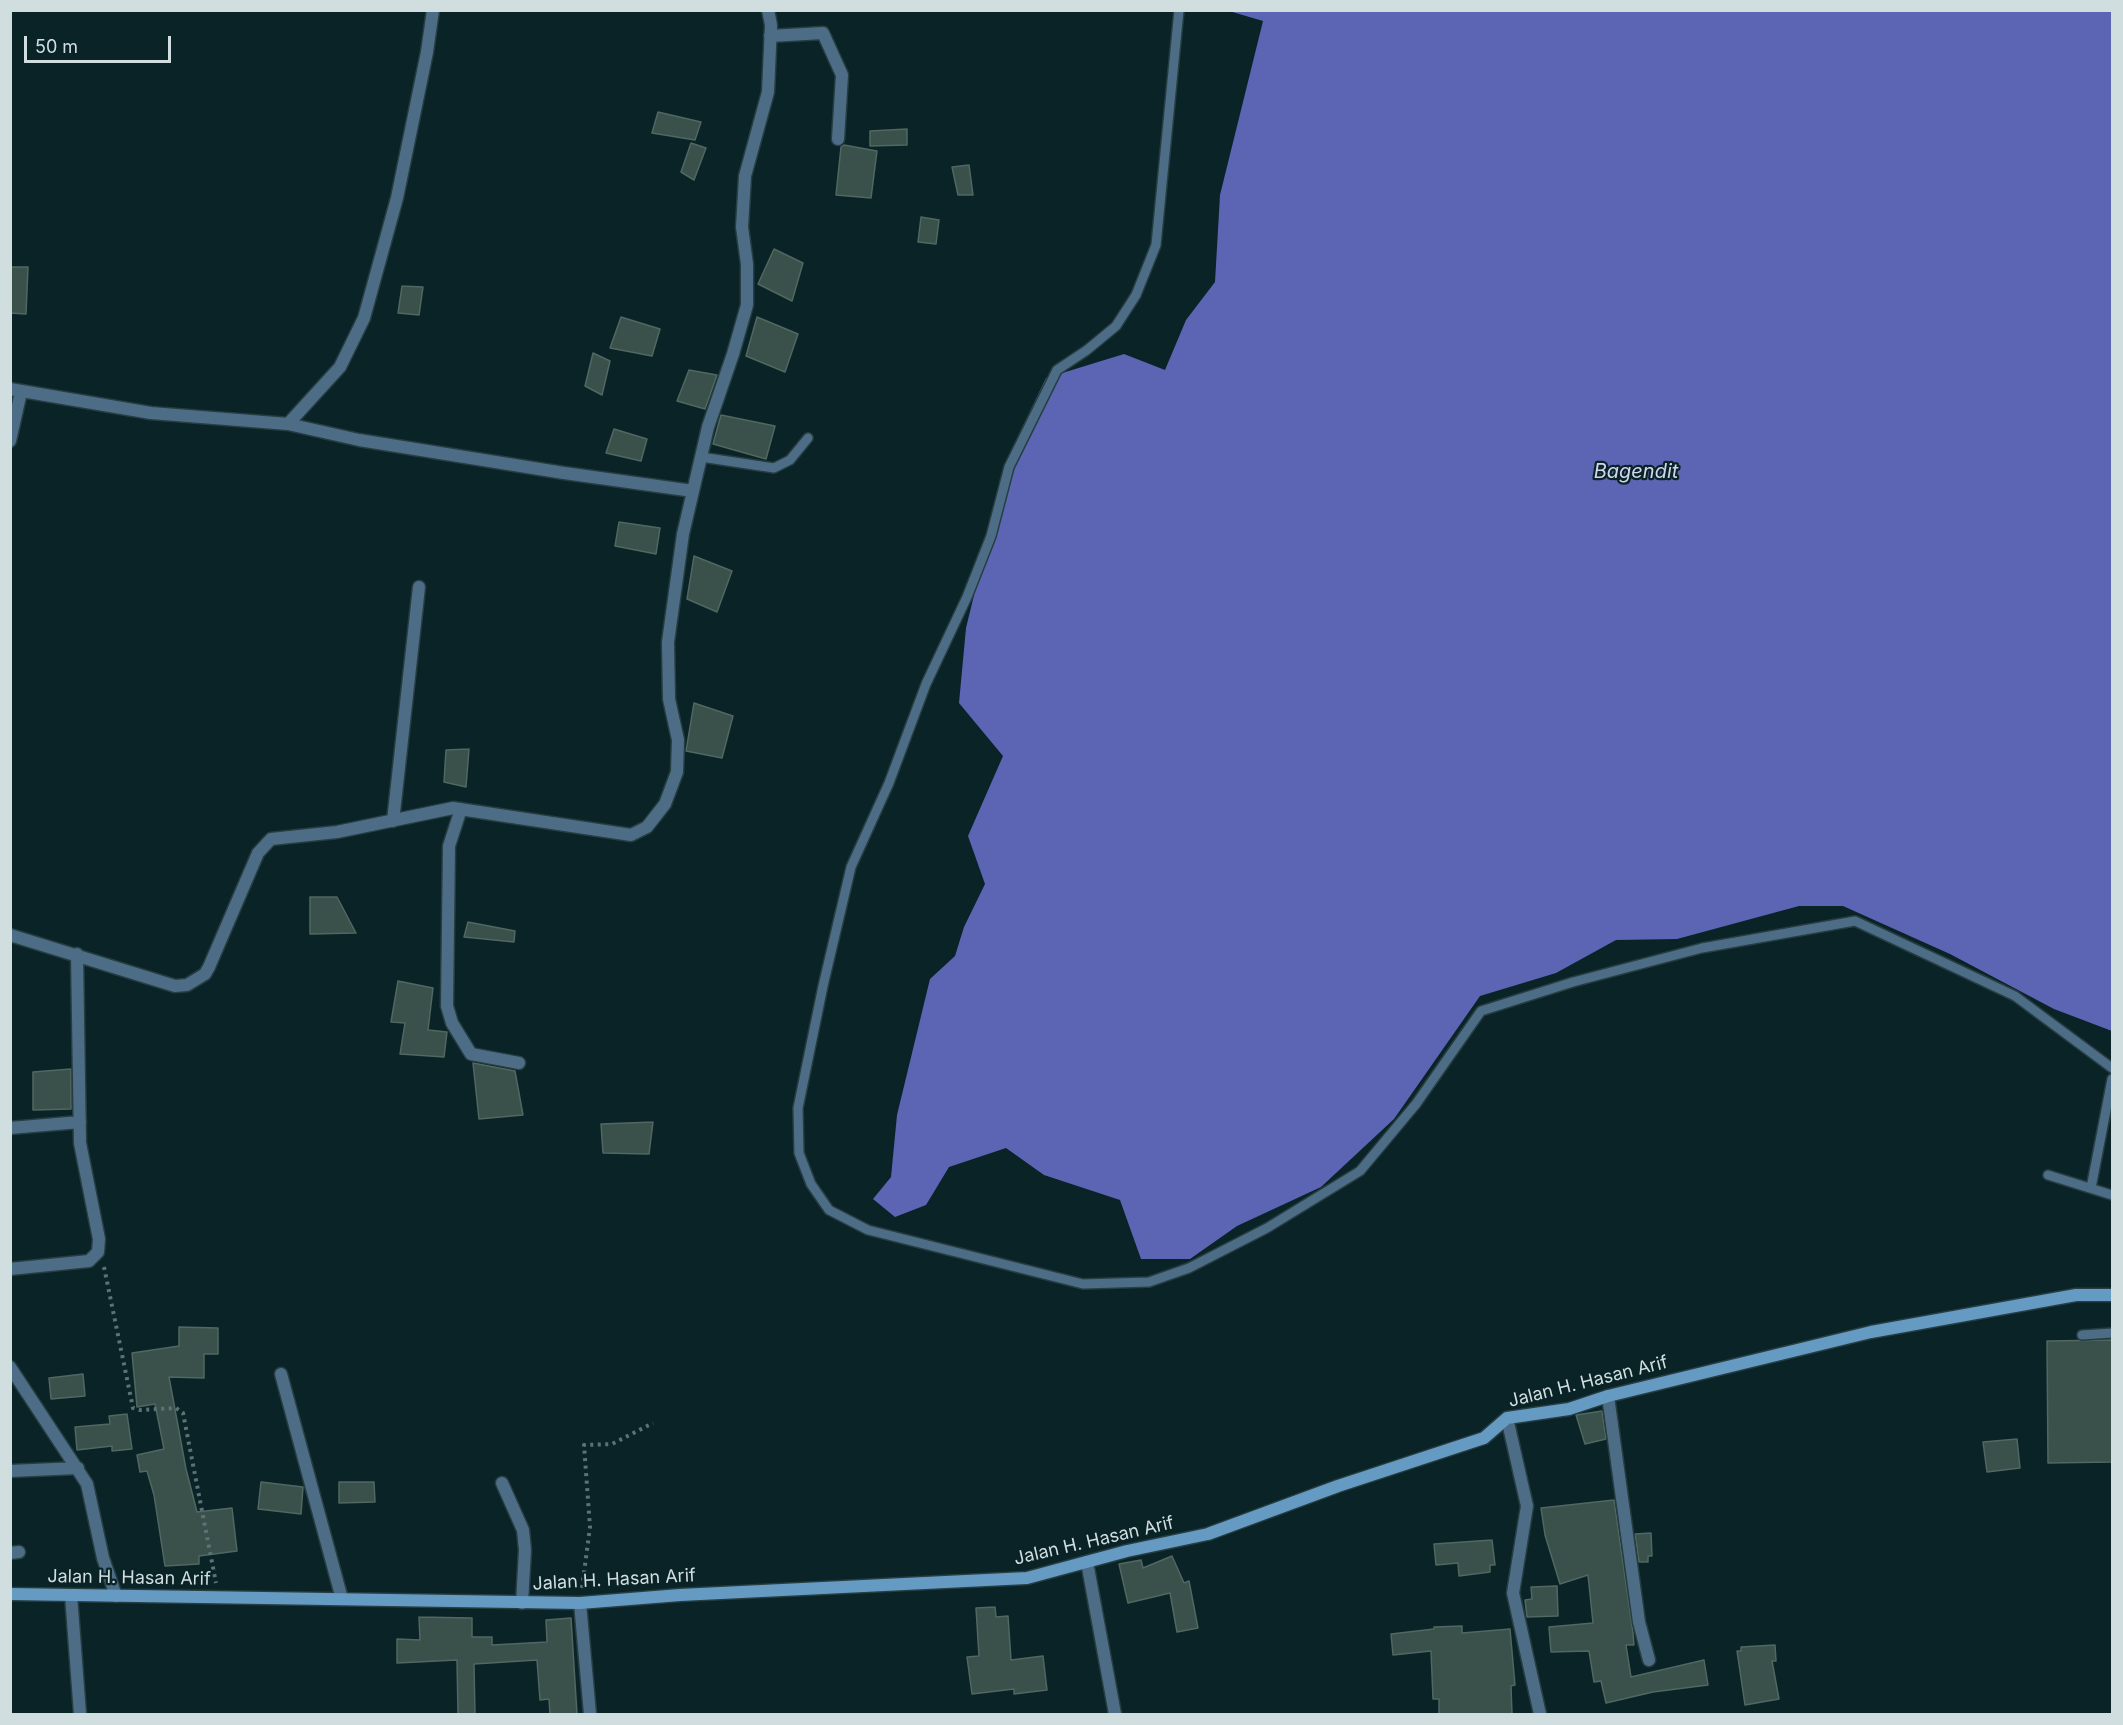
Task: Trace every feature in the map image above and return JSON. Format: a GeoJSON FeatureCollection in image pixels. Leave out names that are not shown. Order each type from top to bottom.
{"type":"FeatureCollection","features":[{"type":"Feature","properties":{"kind":"main road","name":"Jalan H. Hasan Arif"},"geometry":{"type":"LineString","coordinates":[[10,1594],[580,1603],[680,1595],[1026,1578],[1208,1534],[1338,1486],[1484,1438],[1507,1418],[1569,1409],[1608,1396],[1871,1332],[2076,1294],[2112,1295]]}},
{"type":"Feature","properties":{"kind":"street"},"geometry":{"type":"LineString","coordinates":[[288,424],[340,367],[364,318],[397,198],[427,52],[433,10]]}},
{"type":"Feature","properties":{"kind":"street"},"geometry":{"type":"LineString","coordinates":[[10,935],[175,986],[187,985],[205,974],[258,853],[271,839],[337,832],[453,808],[631,835],[647,827],[665,804],[677,772],[678,751],[669,699],[668,642],[683,534],[708,427],[747,305],[747,264],[742,227],[745,176],[768,92],[770,36],[768,10]]}},
{"type":"Feature","properties":{"kind":"street"},"geometry":{"type":"LineString","coordinates":[[770,36],[823,33],[842,75],[838,139]]}},
{"type":"Feature","properties":{"kind":"street"},"geometry":{"type":"LineString","coordinates":[[10,441],[16,390],[151,413],[288,424],[359,440],[693,491]]}},
{"type":"Feature","properties":{"kind":"street"},"geometry":{"type":"LineString","coordinates":[[393,821],[419,587]]}},
{"type":"Feature","properties":{"kind":"street"},"geometry":{"type":"LineString","coordinates":[[461,809],[449,846],[447,1006],[452,1023],[471,1054],[519,1063]]}},
{"type":"Feature","properties":{"kind":"street"},"geometry":{"type":"LineString","coordinates":[[10,1269],[89,1261],[96,1256],[99,1246],[81,1151],[77,954]]}},
{"type":"Feature","properties":{"kind":"street"},"geometry":{"type":"LineString","coordinates":[[10,1128],[80,1122]]}},
{"type":"Feature","properties":{"kind":"street"},"geometry":{"type":"LineString","coordinates":[[10,1367],[87,1484],[103,1558],[116,1596]]}},
{"type":"Feature","properties":{"kind":"street"},"geometry":{"type":"LineString","coordinates":[[281,1374],[342,1599]]}},
{"type":"Feature","properties":{"kind":"street"},"geometry":{"type":"LineString","coordinates":[[1608,1396],[1639,1623],[1649,1660]]}},
{"type":"Feature","properties":{"kind":"street"},"geometry":{"type":"LineString","coordinates":[[1507,1418],[1527,1506],[1513,1593],[1540,1714]]}},
{"type":"Feature","properties":{"kind":"street"},"geometry":{"type":"LineString","coordinates":[[10,1471],[78,1468]]}},
{"type":"Feature","properties":{"kind":"street"},"geometry":{"type":"LineString","coordinates":[[502,1483],[523,1530],[522,1603]]}},
{"type":"Feature","properties":{"kind":"street"},"geometry":{"type":"LineString","coordinates":[[1087,1562],[1115,1714]]}},
{"type":"Feature","properties":{"kind":"street"},"geometry":{"type":"LineString","coordinates":[[71,1595],[80,1714]]}},
{"type":"Feature","properties":{"kind":"street"},"geometry":{"type":"LineString","coordinates":[[580,1603],[590,1714]]}},
{"type":"Feature","properties":{"kind":"lane"},"geometry":{"type":"LineString","coordinates":[[1179,10],[1156,245],[1136,295],[1116,326],[1087,350],[1057,370],[1009,467],[991,536],[926,684],[889,783],[852,867],[823,987],[798,1108],[799,1153],[811,1184],[829,1210],[868,1230],[1083,1284],[1149,1282],[1189,1268],[1267,1228],[1360,1171],[1416,1104],[1481,1011],[1573,982],[1702,948],[1855,921],[2015,996],[2112,1068]]}},
{"type":"Feature","properties":{"kind":"lane"},"geometry":{"type":"LineString","coordinates":[[701,458],[774,468],[790,460],[808,438]]}},
{"type":"Feature","properties":{"kind":"lane"},"geometry":{"type":"LineString","coordinates":[[2091,1188],[2112,1079]]}},
{"type":"Feature","properties":{"kind":"lane"},"geometry":{"type":"LineString","coordinates":[[2048,1175],[2112,1195]]}},
{"type":"Feature","properties":{"kind":"lane"},"geometry":{"type":"LineString","coordinates":[[2082,1335],[2112,1334]]}},
{"type":"Feature","properties":{"kind":"path"},"geometry":{"type":"LineString","coordinates":[[99,1246],[133,1408],[140,1410],[176,1408],[183,1413],[219,1598]]}},
{"type":"Feature","properties":{"kind":"path"},"geometry":{"type":"LineString","coordinates":[[580,1603],[590,1527],[584,1444],[612,1444],[653,1423]]}},
{"type":"Feature","properties":{"kind":"water","name":"Bagendit"},"geometry":{"type":"Polygon","coordinates":[[[1229,11],[2112,11],[2112,1031],[2054,1009],[1950,954],[1843,906],[1799,906],[1677,939],[1616,940],[1556,973],[1480,996],[1394,1119],[1321,1187],[1237,1226],[1190,1259],[1141,1259],[1120,1200],[1044,1175],[1006,1148],[949,1167],[926,1205],[895,1217],[873,1199],[891,1177],[897,1115],[930,979],[955,956],[964,927],[985,884],[968,836],[1003,756],[959,703],[966,628],[1007,459],[1046,378],[1124,354],[1165,370],[1186,320],[1215,282],[1220,195],[1263,21],[1229,11]]]}},
{"type":"Feature","properties":{"kind":"building"},"geometry":{"type":"Polygon","coordinates":[[[658,112],[701,122],[695,140],[652,133],[658,112]]]}},
{"type":"Feature","properties":{"kind":"building"},"geometry":{"type":"Polygon","coordinates":[[[907,129],[907,145],[870,146],[870,131],[907,129]]]}},
{"type":"Feature","properties":{"kind":"building"},"geometry":{"type":"Polygon","coordinates":[[[691,143],[706,148],[694,180],[681,172],[691,143]]]}},
{"type":"Feature","properties":{"kind":"building"},"geometry":{"type":"Polygon","coordinates":[[[844,145],[877,151],[871,198],[836,195],[841,147],[844,145]]]}},
{"type":"Feature","properties":{"kind":"building"},"geometry":{"type":"Polygon","coordinates":[[[969,165],[973,195],[958,195],[952,167],[969,165]]]}},
{"type":"Feature","properties":{"kind":"building"},"geometry":{"type":"Polygon","coordinates":[[[921,217],[939,220],[936,244],[918,242],[921,217]]]}},
{"type":"Feature","properties":{"kind":"building"},"geometry":{"type":"Polygon","coordinates":[[[774,249],[803,263],[792,301],[758,284],[774,249]]]}},
{"type":"Feature","properties":{"kind":"building"},"geometry":{"type":"Polygon","coordinates":[[[10,267],[28,267],[26,314],[10,313],[10,267]]]}},
{"type":"Feature","properties":{"kind":"building"},"geometry":{"type":"Polygon","coordinates":[[[402,286],[423,287],[419,315],[398,313],[402,286]]]}},
{"type":"Feature","properties":{"kind":"building"},"geometry":{"type":"Polygon","coordinates":[[[621,317],[660,329],[652,356],[610,348],[621,317]]]}},
{"type":"Feature","properties":{"kind":"building"},"geometry":{"type":"Polygon","coordinates":[[[757,317],[798,334],[785,372],[746,356],[757,317]]]}},
{"type":"Feature","properties":{"kind":"building"},"geometry":{"type":"Polygon","coordinates":[[[593,353],[610,361],[602,395],[585,386],[593,353]]]}},
{"type":"Feature","properties":{"kind":"building"},"geometry":{"type":"Polygon","coordinates":[[[689,370],[717,375],[705,409],[677,401],[689,370]]]}},
{"type":"Feature","properties":{"kind":"building"},"geometry":{"type":"Polygon","coordinates":[[[721,415],[775,426],[766,459],[713,444],[721,415]]]}},
{"type":"Feature","properties":{"kind":"building"},"geometry":{"type":"Polygon","coordinates":[[[614,429],[647,439],[641,461],[606,453],[614,429]]]}},
{"type":"Feature","properties":{"kind":"building"},"geometry":{"type":"Polygon","coordinates":[[[619,522],[660,528],[656,554],[615,546],[619,522]]]}},
{"type":"Feature","properties":{"kind":"building"},"geometry":{"type":"Polygon","coordinates":[[[694,556],[732,571],[717,612],[687,599],[694,556]]]}},
{"type":"Feature","properties":{"kind":"building"},"geometry":{"type":"Polygon","coordinates":[[[694,703],[733,716],[722,758],[686,751],[694,703]]]}},
{"type":"Feature","properties":{"kind":"building"},"geometry":{"type":"Polygon","coordinates":[[[469,749],[466,787],[444,782],[446,750],[469,749]]]}},
{"type":"Feature","properties":{"kind":"building"},"geometry":{"type":"Polygon","coordinates":[[[310,897],[337,897],[356,933],[310,934],[310,897]]]}},
{"type":"Feature","properties":{"kind":"building"},"geometry":{"type":"Polygon","coordinates":[[[468,922],[515,931],[514,942],[464,937],[468,922]]]}},
{"type":"Feature","properties":{"kind":"building"},"geometry":{"type":"Polygon","coordinates":[[[398,981],[433,988],[428,1030],[447,1032],[444,1057],[400,1054],[405,1023],[391,1022],[398,981]]]}},
{"type":"Feature","properties":{"kind":"building"},"geometry":{"type":"Polygon","coordinates":[[[473,1063],[515,1071],[523,1115],[479,1119],[473,1063]]]}},
{"type":"Feature","properties":{"kind":"building"},"geometry":{"type":"Polygon","coordinates":[[[71,1069],[71,1109],[33,1110],[33,1072],[71,1069]]]}},
{"type":"Feature","properties":{"kind":"building"},"geometry":{"type":"Polygon","coordinates":[[[653,1122],[649,1154],[603,1153],[601,1124],[653,1122]]]}},
{"type":"Feature","properties":{"kind":"building"},"geometry":{"type":"Polygon","coordinates":[[[179,1327],[218,1328],[218,1354],[204,1354],[204,1378],[169,1377],[186,1469],[197,1512],[232,1508],[237,1551],[199,1556],[199,1564],[165,1566],[154,1495],[147,1471],[140,1472],[137,1455],[164,1449],[155,1404],[137,1407],[132,1353],[179,1346],[179,1327]]]}},
{"type":"Feature","properties":{"kind":"building"},"geometry":{"type":"Polygon","coordinates":[[[2112,1340],[2112,1462],[2048,1463],[2047,1341],[2112,1340]]]}},
{"type":"Feature","properties":{"kind":"building"},"geometry":{"type":"Polygon","coordinates":[[[83,1374],[85,1396],[51,1399],[49,1378],[83,1374]]]}},
{"type":"Feature","properties":{"kind":"building"},"geometry":{"type":"Polygon","coordinates":[[[1602,1411],[1606,1439],[1585,1444],[1576,1415],[1602,1411]]]}},
{"type":"Feature","properties":{"kind":"building"},"geometry":{"type":"Polygon","coordinates":[[[127,1414],[132,1449],[112,1451],[112,1446],[77,1450],[75,1427],[110,1424],[109,1416],[127,1414]]]}},
{"type":"Feature","properties":{"kind":"building"},"geometry":{"type":"Polygon","coordinates":[[[2017,1439],[2020,1468],[1987,1472],[1983,1442],[2017,1439]]]}},
{"type":"Feature","properties":{"kind":"building"},"geometry":{"type":"Polygon","coordinates":[[[261,1482],[303,1487],[301,1514],[258,1509],[261,1482]]]}},
{"type":"Feature","properties":{"kind":"building"},"geometry":{"type":"Polygon","coordinates":[[[339,1482],[374,1482],[375,1502],[339,1503],[339,1482]]]}},
{"type":"Feature","properties":{"kind":"building"},"geometry":{"type":"Polygon","coordinates":[[[1614,1500],[1633,1633],[1634,1645],[1626,1645],[1631,1677],[1704,1660],[1708,1685],[1653,1692],[1606,1703],[1601,1681],[1594,1682],[1589,1651],[1551,1652],[1549,1627],[1593,1623],[1588,1575],[1560,1584],[1545,1535],[1541,1508],[1614,1500]]]}},
{"type":"Feature","properties":{"kind":"building"},"geometry":{"type":"Polygon","coordinates":[[[1651,1533],[1652,1556],[1648,1556],[1648,1562],[1639,1562],[1635,1534],[1651,1533]]]}},
{"type":"Feature","properties":{"kind":"building"},"geometry":{"type":"Polygon","coordinates":[[[1492,1540],[1495,1565],[1490,1565],[1490,1572],[1459,1576],[1458,1563],[1436,1565],[1434,1544],[1492,1540]]]}},
{"type":"Feature","properties":{"kind":"building"},"geometry":{"type":"Polygon","coordinates":[[[1172,1556],[1184,1583],[1189,1581],[1198,1628],[1177,1632],[1170,1593],[1128,1603],[1119,1564],[1141,1560],[1143,1568],[1172,1556]]]}},
{"type":"Feature","properties":{"kind":"building"},"geometry":{"type":"Polygon","coordinates":[[[1557,1586],[1558,1616],[1527,1617],[1525,1600],[1532,1599],[1531,1587],[1557,1586]]]}},
{"type":"Feature","properties":{"kind":"building"},"geometry":{"type":"Polygon","coordinates":[[[995,1607],[996,1617],[1008,1616],[1011,1660],[1043,1656],[1047,1690],[1014,1694],[1014,1689],[972,1694],[967,1657],[979,1656],[976,1608],[995,1607]]]}},
{"type":"Feature","properties":{"kind":"building"},"geometry":{"type":"Polygon","coordinates":[[[419,1617],[472,1618],[472,1637],[492,1637],[492,1645],[547,1642],[546,1620],[571,1618],[577,1714],[550,1714],[549,1699],[540,1700],[537,1660],[474,1664],[475,1714],[458,1714],[457,1660],[397,1663],[397,1639],[420,1640],[419,1617]]]}},
{"type":"Feature","properties":{"kind":"building"},"geometry":{"type":"Polygon","coordinates":[[[1462,1626],[1462,1633],[1510,1629],[1515,1685],[1511,1686],[1512,1714],[1439,1714],[1439,1699],[1433,1699],[1431,1651],[1393,1655],[1391,1634],[1434,1629],[1434,1627],[1462,1626]]]}},
{"type":"Feature","properties":{"kind":"building"},"geometry":{"type":"Polygon","coordinates":[[[1775,1645],[1776,1661],[1772,1661],[1779,1699],[1745,1705],[1737,1651],[1741,1651],[1741,1647],[1775,1645]]]}}]}
